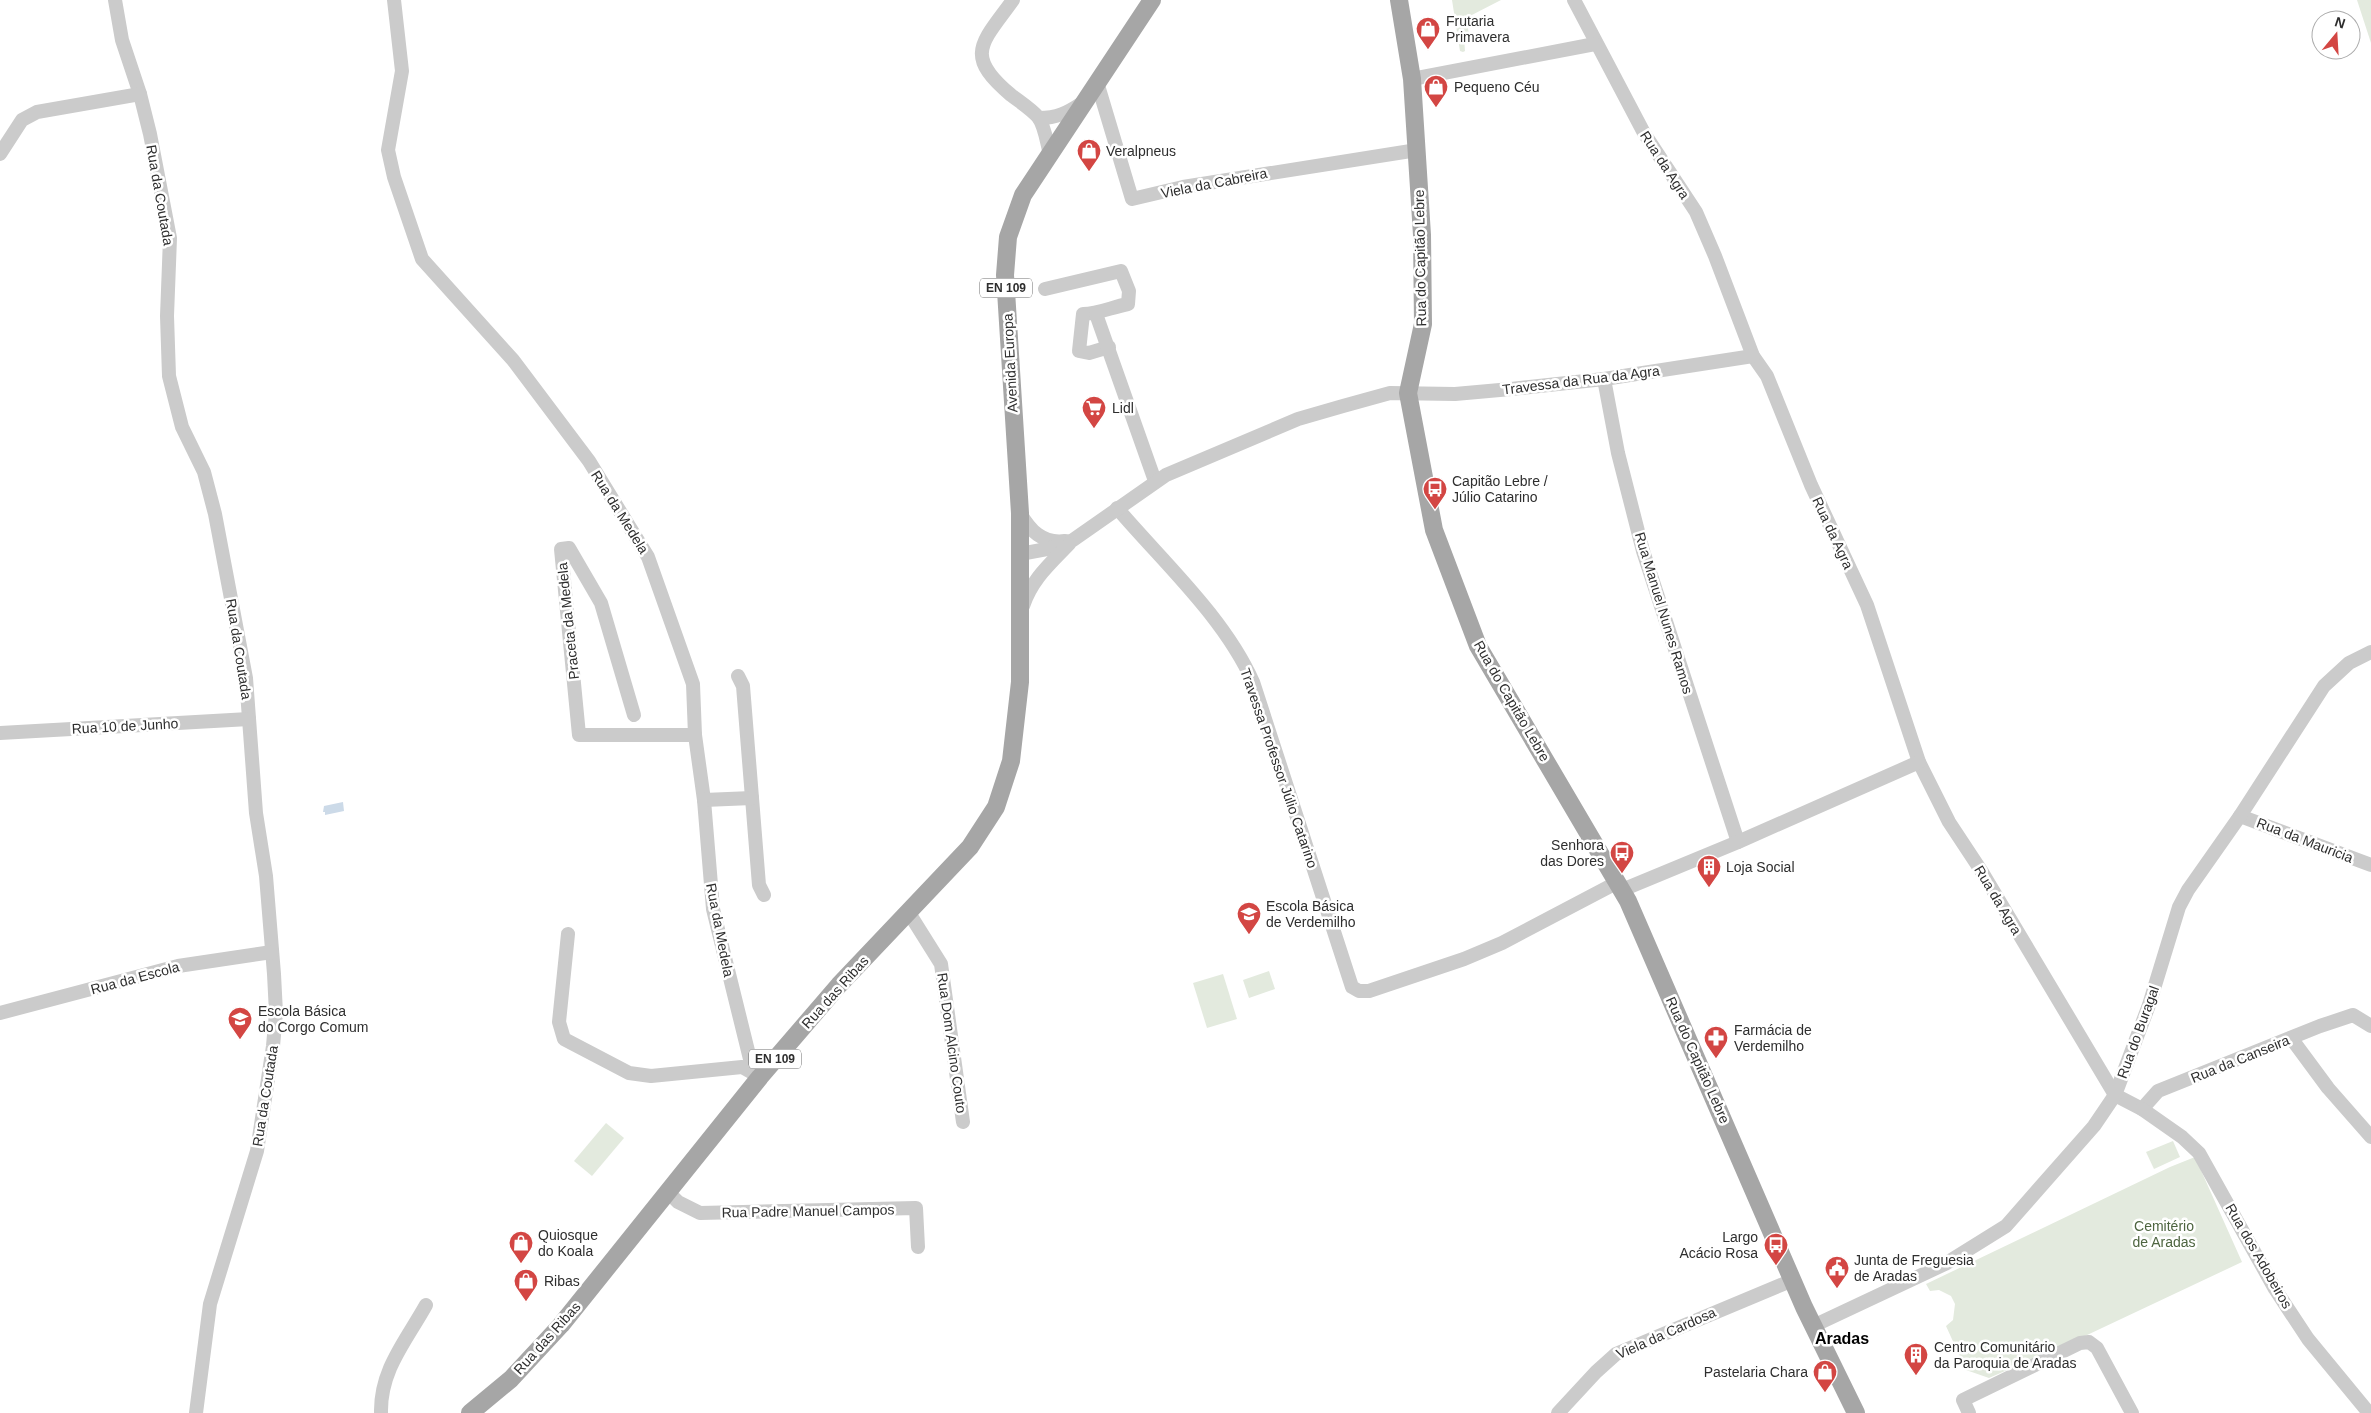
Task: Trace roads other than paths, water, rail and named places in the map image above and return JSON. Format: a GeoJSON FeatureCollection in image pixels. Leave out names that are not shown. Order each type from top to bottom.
{"type":"FeatureCollection","features":[{"type":"Feature","properties":{"kind":"main road","name":"Avenida Europa"},"geometry":{"type":"LineString","coordinates":[[1020,616],[1020,513],[1005,275],[1008,237],[1023,195],[1152,0]]}},
{"type":"Feature","properties":{"kind":"main road","name":"Rua do Capitão Lebre"},"geometry":{"type":"LineString","coordinates":[[1400,0],[1412,79],[1422,235],[1423,324],[1408,393],[1434,530],[1478,646],[1620,886],[1732,1136],[1813,1326],[1856,1413]]}},
{"type":"Feature","properties":{"kind":"main road","name":"Rua das Ribas"},"geometry":{"type":"LineString","coordinates":[[472,1413],[511,1379],[561,1325],[760,1077],[840,985],[970,847],[996,807],[1011,761],[1020,682],[1020,616]]}},
{"type":"Feature","properties":{"kind":"street","name":"Rua da Coutada"},"geometry":{"type":"LineString","coordinates":[[115,0],[122,40],[140,94],[170,238],[167,316],[169,376],[182,426],[204,472],[215,514],[244,668],[250,719],[256,813],[266,876],[276,1013],[257,1151],[210,1304],[196,1413]]}},
{"type":"Feature","properties":{"kind":"street","name":"Rua da Medela"},"geometry":{"type":"LineString","coordinates":[[394,0],[402,71],[388,150],[394,178],[422,259],[513,360],[588,461],[648,558],[693,684],[695,735],[704,800],[713,908],[750,1059],[760,1077]]}},
{"type":"Feature","properties":{"kind":"street"},"geometry":{"type":"LineString","coordinates":[[1013,0],[986,38],[982,48],[981,60],[995,82],[1039,118],[1050,154]]}},
{"type":"Feature","properties":{"kind":"street","name":"Rua da Agra"},"geometry":{"type":"LineString","coordinates":[[1574,0],[1595,44],[1644,133],[1696,212],[1719,265],[1753,356],[1767,376],[1810,485],[1867,605],[1919,762],[1949,822],[1982,872],[2115,1095]]}},
{"type":"Feature","properties":{"kind":"street"},"geometry":{"type":"LineString","coordinates":[[1412,79],[1595,44]]}},
{"type":"Feature","properties":{"kind":"street","name":"Viela da Cabreira"},"geometry":{"type":"LineString","coordinates":[[1098,82],[1132,199],[1183,187],[1417,150]]}},
{"type":"Feature","properties":{"kind":"street"},"geometry":{"type":"LineString","coordinates":[[0,154],[22,120],[37,112],[140,94]]}},
{"type":"Feature","properties":{"kind":"street"},"geometry":{"type":"LineString","coordinates":[[1039,118],[1053,118],[1066,114],[1085,101]]}},
{"type":"Feature","properties":{"kind":"street"},"geometry":{"type":"LineString","coordinates":[[1044,289],[1121,271],[1129,291],[1128,304],[1105,308],[1096,314],[1083,314],[1080,351],[1089,354],[1109,348]]}},
{"type":"Feature","properties":{"kind":"street"},"geometry":{"type":"LineString","coordinates":[[1096,314],[1155,482]]}},
{"type":"Feature","properties":{"kind":"street","name":"Travessa da Rua da Agra"},"geometry":{"type":"LineString","coordinates":[[1073,540],[1155,482],[1215,453],[1298,419],[1390,394],[1455,394],[1604,379],[1753,356]]}},
{"type":"Feature","properties":{"kind":"street","name":"Rua Manuel Nunes Ramos"},"geometry":{"type":"LineString","coordinates":[[1604,379],[1618,454],[1643,551],[1738,842]]}},
{"type":"Feature","properties":{"kind":"street","name":"Travessa Professor Júlio Catarino"},"geometry":{"type":"LineString","coordinates":[[1117,508],[1227,635],[1242,659],[1252,682],[1352,987],[1359,991],[1368,991],[1464,959],[1527,932],[1620,886]]}},
{"type":"Feature","properties":{"kind":"street"},"geometry":{"type":"LineString","coordinates":[[1020,513],[1030,530],[1044,539],[1052,542],[1073,540]]}},
{"type":"Feature","properties":{"kind":"street"},"geometry":{"type":"LineString","coordinates":[[1020,554],[1047,550],[1073,540]]}},
{"type":"Feature","properties":{"kind":"street"},"geometry":{"type":"LineString","coordinates":[[1020,616],[1029,589],[1050,562],[1073,540]]}},
{"type":"Feature","properties":{"kind":"street","name":"Praceta da Medela"},"geometry":{"type":"LineString","coordinates":[[634,715],[601,604],[569,548],[561,549],[579,735],[695,735]]}},
{"type":"Feature","properties":{"kind":"street"},"geometry":{"type":"LineString","coordinates":[[1020,554],[1050,562]]}},
{"type":"Feature","properties":{"kind":"street"},"geometry":{"type":"LineString","coordinates":[[565,594],[576,585],[590,584]]}},
{"type":"Feature","properties":{"kind":"street","name":"Rua do Buragal"},"geometry":{"type":"LineString","coordinates":[[1813,1326],[1945,1264],[2006,1226],[2094,1126],[2115,1095],[2149,1005],[2179,907],[2199,872],[2240,816],[2324,686],[2348,663],[2371,652]]}},
{"type":"Feature","properties":{"kind":"street"},"geometry":{"type":"LineString","coordinates":[[738,676],[743,686],[760,885],[764,895]]}},
{"type":"Feature","properties":{"kind":"street","name":"Rua 10 de Junho"},"geometry":{"type":"LineString","coordinates":[[0,733],[250,719]]}},
{"type":"Feature","properties":{"kind":"street"},"geometry":{"type":"LineString","coordinates":[[1620,886],[1738,842],[1919,762]]}},
{"type":"Feature","properties":{"kind":"street"},"geometry":{"type":"LineString","coordinates":[[704,800],[752,798]]}},
{"type":"Feature","properties":{"kind":"street","name":"Rua da Mauricia"},"geometry":{"type":"LineString","coordinates":[[2240,816],[2371,865]]}},
{"type":"Feature","properties":{"kind":"street","name":"Rua Dom Alcino Couto"},"geometry":{"type":"LineString","coordinates":[[909,913],[941,964],[963,1122]]}},
{"type":"Feature","properties":{"kind":"street"},"geometry":{"type":"LineString","coordinates":[[568,934],[559,1022],[564,1039],[629,1073],[651,1076],[742,1067],[760,1077]]}},
{"type":"Feature","properties":{"kind":"street","name":"Rua da Escola"},"geometry":{"type":"LineString","coordinates":[[0,1013],[178,966],[272,952]]}},
{"type":"Feature","properties":{"kind":"street","name":"Rua da Canseira"},"geometry":{"type":"LineString","coordinates":[[2142,1109],[2158,1091],[2352,1015],[2371,1026]]}},
{"type":"Feature","properties":{"kind":"street"},"geometry":{"type":"LineString","coordinates":[[2291,1038],[2328,1088],[2371,1137]]}},
{"type":"Feature","properties":{"kind":"street"},"geometry":{"type":"LineString","coordinates":[[2096,1062],[2123,1074]]}},
{"type":"Feature","properties":{"kind":"street"},"geometry":{"type":"LineString","coordinates":[[2115,1095],[2142,1109]]}},
{"type":"Feature","properties":{"kind":"street","name":"Rua dos Adobeiros"},"geometry":{"type":"LineString","coordinates":[[2142,1109],[2182,1137],[2199,1153],[2275,1289],[2308,1339],[2369,1413]]}},
{"type":"Feature","properties":{"kind":"street","name":"Rua Padre Manuel Campos"},"geometry":{"type":"LineString","coordinates":[[668,1192],[678,1202],[700,1213],[916,1208],[918,1247]]}},
{"type":"Feature","properties":{"kind":"street","name":"Viela da Cardosa"},"geometry":{"type":"LineString","coordinates":[[1558,1413],[1596,1372],[1616,1354],[1793,1280]]}},
{"type":"Feature","properties":{"kind":"street"},"geometry":{"type":"LineString","coordinates":[[381,1413],[381,1398],[389,1368],[426,1305]]}},
{"type":"Feature","properties":{"kind":"street"},"geometry":{"type":"LineString","coordinates":[[1969,1413],[1963,1400],[2080,1343],[2089,1342],[2098,1348],[2132,1413]]}},
{"type":"Feature","properties":{"kind":"water"},"geometry":{"type":"Polygon","coordinates":[[[343,802],[344,811],[325,815],[325,812],[323,812],[324,806],[343,802]]]}},
{"type":"Feature","properties":{"kind":"place","name":"Frutaria Primavera"},"geometry":{"type":"Point","coordinates":[1428,50]}},
{"type":"Feature","properties":{"kind":"place","name":"Pequeno Céu"},"geometry":{"type":"Point","coordinates":[1436,108]}},
{"type":"Feature","properties":{"kind":"place","name":"Veralpneus"},"geometry":{"type":"Point","coordinates":[1089,172]}},
{"type":"Feature","properties":{"kind":"place","name":"Lidl"},"geometry":{"type":"Point","coordinates":[1094,429]}},
{"type":"Feature","properties":{"kind":"place","name":"Capitão Lebre / Júlio Catarino"},"geometry":{"type":"Point","coordinates":[1435,510]}},
{"type":"Feature","properties":{"kind":"place","name":"Senhora das Dores"},"geometry":{"type":"Point","coordinates":[1622,874]}},
{"type":"Feature","properties":{"kind":"place","name":"Loja Social"},"geometry":{"type":"Point","coordinates":[1709,888]}},
{"type":"Feature","properties":{"kind":"place","name":"Escola Básica de Verdemilho"},"geometry":{"type":"Point","coordinates":[1249,935]}},
{"type":"Feature","properties":{"kind":"place","name":"Escola Básica do Corgo Comum"},"geometry":{"type":"Point","coordinates":[240,1040]}},
{"type":"Feature","properties":{"kind":"place","name":"Farmácia de Verdemilho"},"geometry":{"type":"Point","coordinates":[1716,1059]}},
{"type":"Feature","properties":{"kind":"place","name":"Quiosque do Koala"},"geometry":{"type":"Point","coordinates":[521,1264]}},
{"type":"Feature","properties":{"kind":"place","name":"Largo Acácio Rosa"},"geometry":{"type":"Point","coordinates":[1776,1266]}},
{"type":"Feature","properties":{"kind":"place","name":"Junta de Freguesia de Aradas"},"geometry":{"type":"Point","coordinates":[1837,1289]}},
{"type":"Feature","properties":{"kind":"place","name":"Ribas"},"geometry":{"type":"Point","coordinates":[526,1302]}},
{"type":"Feature","properties":{"kind":"place","name":"Centro Comunitário da Paroquia de Aradas"},"geometry":{"type":"Point","coordinates":[1916,1376]}},
{"type":"Feature","properties":{"kind":"place","name":"Pastelaria Chara"},"geometry":{"type":"Point","coordinates":[1825,1393]}},
{"type":"Feature","properties":{"kind":"district","name":"Aradas"},"geometry":{"type":"Point","coordinates":[1842,1338]}},
{"type":"Feature","properties":{"kind":"park label","name":"Cemitério de Aradas"},"geometry":{"type":"Point","coordinates":[2164,1234]}}]}
